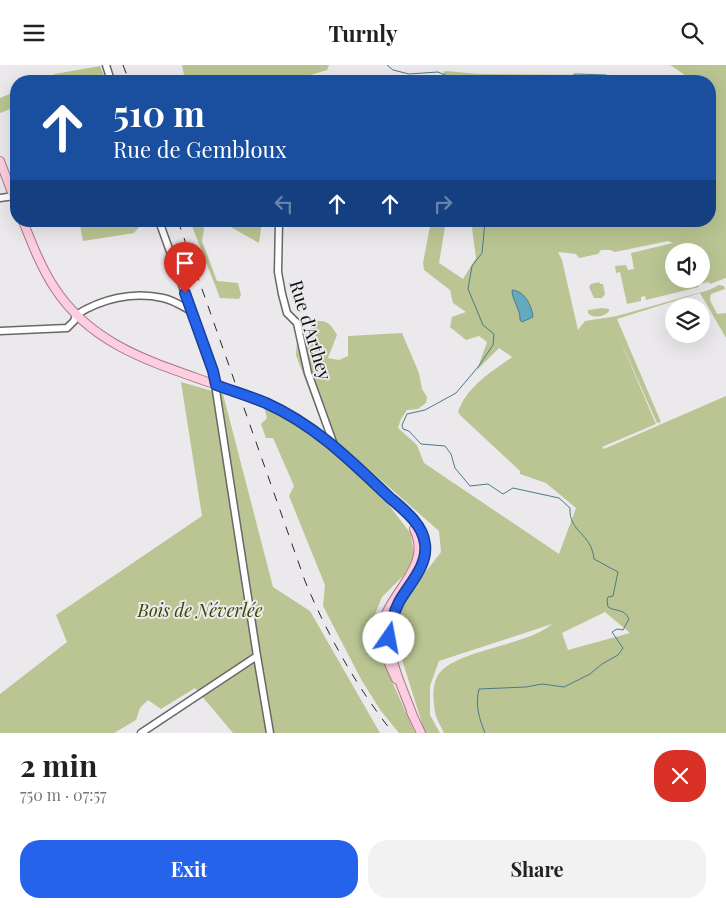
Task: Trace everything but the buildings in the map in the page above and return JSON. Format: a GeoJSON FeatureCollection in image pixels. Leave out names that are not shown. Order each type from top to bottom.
{"type":"FeatureCollection","features":[{"type":"Feature","properties":{"kind":"main road"},"geometry":{"type":"LineString","coordinates":[[0,161],[10,186]]}},
{"type":"Feature","properties":{"kind":"main road"},"geometry":{"type":"LineString","coordinates":[[26,227],[35,251],[48,277],[64,301],[76,315],[103,337],[123,349],[265,403],[290,415],[334,445],[418,527],[425,544],[425,557],[422,566],[399,602],[390,622],[389,638],[396,668],[421,733]]}},
{"type":"Feature","properties":{"kind":"street"},"geometry":{"type":"LineString","coordinates":[[160,227],[219,386],[257,656],[270,733]]}},
{"type":"Feature","properties":{"kind":"street","name":"Rue d'Arthey"},"geometry":{"type":"LineString","coordinates":[[279,227],[278,272],[282,294],[287,313],[297,323],[308,373],[334,445]]}},
{"type":"Feature","properties":{"kind":"street"},"geometry":{"type":"LineString","coordinates":[[0,331],[67,328],[74,321],[76,315],[102,303],[126,296],[149,295],[164,298],[191,311]]}},
{"type":"Feature","properties":{"kind":"street"},"geometry":{"type":"LineString","coordinates":[[141,733],[257,656]]}},
{"type":"Feature","properties":{"kind":"green space"},"geometry":{"type":"Polygon","coordinates":[[[182,65],[329,65],[327,70],[310,75],[184,75],[182,65]]]}},
{"type":"Feature","properties":{"kind":"green space"},"geometry":{"type":"Polygon","coordinates":[[[670,65],[726,65],[726,278],[710,284],[710,243],[673,243],[668,241],[615,252],[601,250],[598,254],[579,258],[576,254],[558,252],[562,260],[578,330],[585,321],[617,316],[665,302],[617,319],[661,422],[657,423],[617,333],[656,424],[602,447],[604,449],[726,396],[726,733],[444,733],[436,717],[434,703],[434,688],[438,675],[446,667],[459,660],[526,638],[552,624],[439,661],[430,686],[430,715],[440,733],[425,733],[395,638],[395,625],[415,586],[441,552],[439,531],[324,430],[296,355],[297,341],[311,331],[309,321],[326,322],[332,326],[337,335],[328,358],[339,360],[348,356],[348,336],[402,333],[419,373],[422,389],[427,397],[426,403],[418,409],[407,410],[398,428],[417,445],[424,463],[559,554],[576,508],[546,483],[520,474],[520,471],[458,412],[467,395],[474,387],[488,374],[512,357],[499,348],[477,370],[487,342],[479,336],[466,340],[450,327],[452,317],[466,312],[453,303],[450,290],[424,270],[423,263],[430,227],[445,227],[439,263],[463,279],[476,258],[473,227],[716,227],[716,75],[685,75],[670,65]],[[512,294],[520,320],[522,322],[533,317],[530,304],[512,294]],[[605,612],[562,633],[568,650],[630,633],[605,612]]]}},
{"type":"Feature","properties":{"kind":"green space"},"geometry":{"type":"Polygon","coordinates":[[[100,66],[104,75],[53,75],[100,66]]]}},
{"type":"Feature","properties":{"kind":"green space"},"geometry":{"type":"Polygon","coordinates":[[[445,71],[480,74],[620,75],[442,75],[445,71]]]}},
{"type":"Feature","properties":{"kind":"green space"},"geometry":{"type":"Polygon","coordinates":[[[10,94],[10,109],[0,113],[0,98],[10,94]]]}},
{"type":"Feature","properties":{"kind":"green space"},"geometry":{"type":"Polygon","coordinates":[[[80,227],[139,227],[134,233],[83,241],[80,227]]]}},
{"type":"Feature","properties":{"kind":"green space"},"geometry":{"type":"Polygon","coordinates":[[[192,227],[203,227],[204,229],[202,241],[217,281],[238,283],[241,295],[239,299],[220,298],[192,227]]]}},
{"type":"Feature","properties":{"kind":"green space"},"geometry":{"type":"Polygon","coordinates":[[[231,227],[261,227],[259,243],[231,227]]]}},
{"type":"Feature","properties":{"kind":"green space"},"geometry":{"type":"Polygon","coordinates":[[[665,245],[665,288],[695,288],[646,300],[645,296],[641,297],[641,301],[627,304],[620,272],[616,273],[615,266],[626,265],[628,270],[634,269],[631,253],[665,245]]]}},
{"type":"Feature","properties":{"kind":"green space"},"geometry":{"type":"Polygon","coordinates":[[[599,282],[603,284],[605,294],[602,298],[594,298],[589,287],[591,284],[599,282]]]}},
{"type":"Feature","properties":{"kind":"green space"},"geometry":{"type":"Polygon","coordinates":[[[719,285],[724,286],[725,289],[711,294],[710,300],[710,298],[703,298],[700,293],[681,298],[709,290],[719,285]]]}},
{"type":"Feature","properties":{"kind":"green space"},"geometry":{"type":"Polygon","coordinates":[[[710,300],[717,314],[726,313],[726,338],[710,310],[710,300]]]}},
{"type":"Feature","properties":{"kind":"green space"},"geometry":{"type":"Polygon","coordinates":[[[609,309],[605,315],[599,317],[588,313],[588,310],[609,309]]]}},
{"type":"Feature","properties":{"kind":"green space","name":"Bois de Néverlée"},"geometry":{"type":"Polygon","coordinates":[[[181,382],[223,394],[273,587],[310,611],[380,733],[233,733],[195,688],[161,709],[148,700],[140,708],[136,720],[114,733],[0,733],[0,694],[67,642],[56,615],[202,516],[181,382]]]}},
{"type":"Feature","properties":{"kind":"green space"},"geometry":{"type":"Polygon","coordinates":[[[264,407],[298,426],[329,447],[385,500],[411,534],[414,556],[404,575],[382,597],[373,619],[379,652],[415,733],[399,733],[381,711],[362,681],[323,606],[325,585],[289,496],[294,486],[273,438],[266,438],[261,424],[267,418],[264,407]]]}},
{"type":"Feature","properties":{"kind":"water"},"geometry":{"type":"Polygon","coordinates":[[[512,290],[524,296],[531,308],[533,317],[522,322],[520,320],[512,290]]]}},
{"type":"Feature","properties":{"kind":"waterway"},"geometry":{"type":"LineString","coordinates":[[387,65],[393,70],[409,74],[438,72],[445,75]]}},
{"type":"Feature","properties":{"kind":"waterway"},"geometry":{"type":"LineString","coordinates":[[573,75],[606,75]]}},
{"type":"Feature","properties":{"kind":"waterway"},"geometry":{"type":"LineString","coordinates":[[485,227],[482,253],[472,266],[468,289],[483,325],[494,334],[493,345],[478,367],[456,393],[425,410],[407,414],[402,425],[403,429],[409,431],[421,444],[445,446],[451,454],[455,468],[470,486],[488,484],[503,494],[513,488],[559,498],[570,508],[573,523],[589,543],[594,559],[618,572],[613,596],[608,597],[607,600],[608,607],[625,613],[629,619],[623,630],[617,629],[612,632],[623,648],[618,655],[602,664],[590,674],[564,687],[542,684],[526,687],[479,689],[478,711],[485,733]]}},
{"type":"Feature","properties":{"kind":"railway"},"geometry":{"type":"LineString","coordinates":[[123,65],[127,75]]}},
{"type":"Feature","properties":{"kind":"railway"},"geometry":{"type":"LineString","coordinates":[[180,227],[305,581],[323,621],[344,660],[367,697],[393,733]]}},
{"type":"Feature","properties":{"kind":"route"},"geometry":{"type":"LineString","coordinates":[[185,293],[213,371],[216,385],[265,403],[290,415],[322,436],[345,455],[407,514],[423,535],[425,557],[422,566],[399,602],[390,622],[389,638]]}}]}
